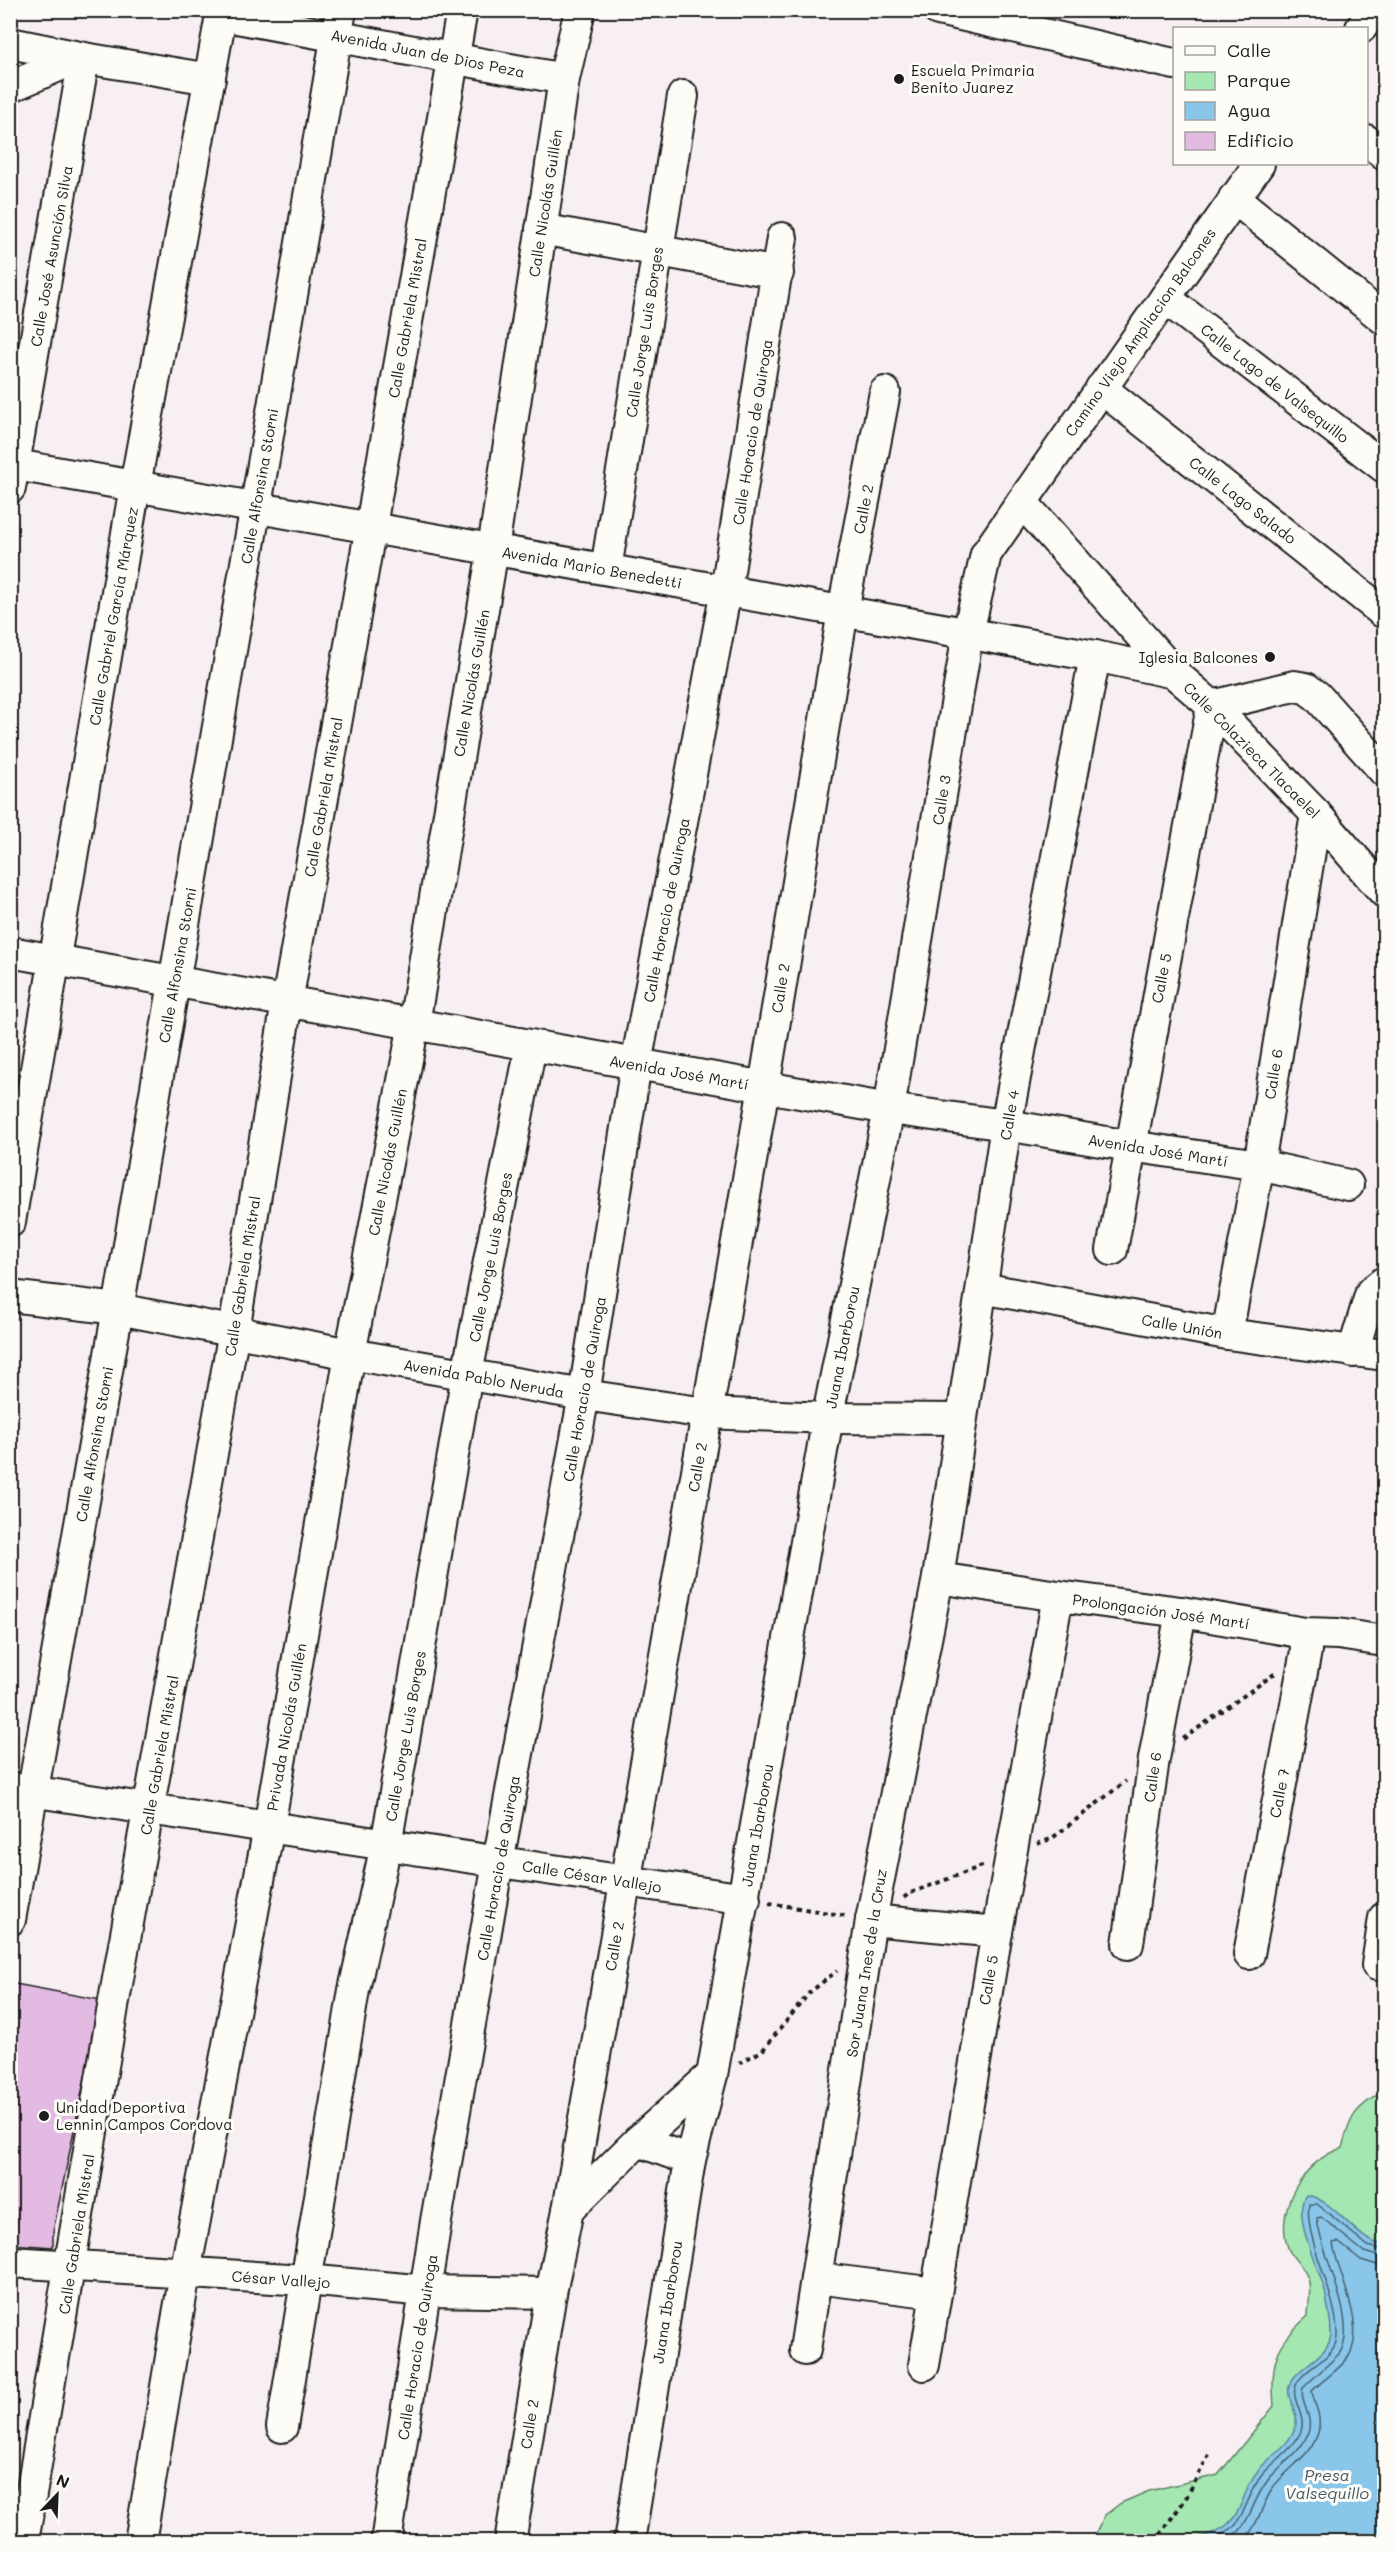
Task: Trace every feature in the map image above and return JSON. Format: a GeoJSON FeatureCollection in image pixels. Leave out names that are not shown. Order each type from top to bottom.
{"type":"FeatureCollection","features":[{"type":"Feature","properties":{"kind":"street","name":"Calle Gabriela Mistral"},"geometry":{"type":"LineString","coordinates":[[23,2541],[114,2001],[234,1331],[287,1002],[462,10]]}},
{"type":"Feature","properties":{"kind":"street","name":"Calle Nicolás Guillén"},"geometry":{"type":"LineString","coordinates":[[350,1354],[414,1024],[493,549],[564,79],[580,10]]}},
{"type":"Feature","properties":{"kind":"street"},"geometry":{"type":"LineString","coordinates":[[938,10],[1173,64]]}},
{"type":"Feature","properties":{"kind":"street"},"geometry":{"type":"LineString","coordinates":[[1361,27],[1374,10]]}},
{"type":"Feature","properties":{"kind":"street","name":"Avenida Juan de Dios Peza"},"geometry":{"type":"LineString","coordinates":[[222,13],[339,23],[454,58],[564,79]]}},
{"type":"Feature","properties":{"kind":"street","name":"Calle Gabriel García Márquez"},"geometry":{"type":"LineString","coordinates":[[10,1222],[135,486],[222,13]]}},
{"type":"Feature","properties":{"kind":"street","name":"Calle Alfonsina Storni"},"geometry":{"type":"LineString","coordinates":[[10,1920],[21,1790],[118,1309],[339,23]]}},
{"type":"Feature","properties":{"kind":"street"},"geometry":{"type":"LineString","coordinates":[[10,43],[82,58],[210,79]]}},
{"type":"Feature","properties":{"kind":"street"},"geometry":{"type":"LineString","coordinates":[[10,87],[82,58]]}},
{"type":"Feature","properties":{"kind":"street","name":"Calle José Asunción Silva"},"geometry":{"type":"LineString","coordinates":[[12,472],[82,58]]}},
{"type":"Feature","properties":{"kind":"street","name":"Calle Jorge Luis Borges"},"geometry":{"type":"LineString","coordinates":[[606,569],[683,96]]}},
{"type":"Feature","properties":{"kind":"street"},"geometry":{"type":"LineString","coordinates":[[1368,142],[1384,154]]}},
{"type":"Feature","properties":{"kind":"street","name":"Camino Viejo Ampliacion Balcones"},"geometry":{"type":"LineString","coordinates":[[1022,502],[1258,165]]}},
{"type":"Feature","properties":{"kind":"street"},"geometry":{"type":"LineString","coordinates":[[1234,198],[1384,319]]}},
{"type":"Feature","properties":{"kind":"street"},"geometry":{"type":"LineString","coordinates":[[541,229],[778,273]]}},
{"type":"Feature","properties":{"kind":"street","name":"Calle Horacio de Quiroga"},"geometry":{"type":"LineString","coordinates":[[386,2541],[427,2291],[436,2221],[498,1862],[584,1395],[636,1064],[726,590],[782,238]]}},
{"type":"Feature","properties":{"kind":"street","name":"Calle Lago de Valsequillo"},"geometry":{"type":"LineString","coordinates":[[1166,298],[1384,467]]}},
{"type":"Feature","properties":{"kind":"street","name":"Calle Lago Salado"},"geometry":{"type":"LineString","coordinates":[[1101,388],[1384,613]]}},
{"type":"Feature","properties":{"kind":"street","name":"Calle 2"},"geometry":{"type":"LineString","coordinates":[[510,2541],[551,2293],[568,2210],[764,1087],[843,611],[885,392]]}},
{"type":"Feature","properties":{"kind":"street","name":"Avenida Mario Benedetti"},"geometry":{"type":"LineString","coordinates":[[12,472],[135,486],[968,633],[1173,673]]}},
{"type":"Feature","properties":{"kind":"street","name":"Calle 3"},"geometry":{"type":"LineString","coordinates":[[890,1109],[968,633],[986,554],[1022,502]]}},
{"type":"Feature","properties":{"kind":"street","name":"Calle Colazieca Tlacaelel"},"geometry":{"type":"LineString","coordinates":[[1022,502],[1173,673],[1212,706],[1316,814],[1384,892]]}},
{"type":"Feature","properties":{"kind":"street","name":"Calle 4"},"geometry":{"type":"LineString","coordinates":[[938,1578],[1006,1125],[1095,656]]}},
{"type":"Feature","properties":{"kind":"street"},"geometry":{"type":"LineString","coordinates":[[1212,706],[1294,686],[1306,688],[1317,696],[1384,771]]}},
{"type":"Feature","properties":{"kind":"street","name":"Calle 5"},"geometry":{"type":"LineString","coordinates":[[1112,1250],[1212,706]]}},
{"type":"Feature","properties":{"kind":"street","name":"Calle 6"},"geometry":{"type":"LineString","coordinates":[[1227,1334],[1259,1165],[1316,814]]}},
{"type":"Feature","properties":{"kind":"street","name":"Avenida José Martí"},"geometry":{"type":"LineString","coordinates":[[10,952],[890,1109],[1259,1165],[1348,1185]]}},
{"type":"Feature","properties":{"kind":"street","name":"Calle Jorge Luis Borges"},"geometry":{"type":"LineString","coordinates":[[282,2427],[354,1990],[386,1845],[467,1374],[531,1046]]}},
{"type":"Feature","properties":{"kind":"street","name":"Juana Ibarborou"},"geometry":{"type":"LineString","coordinates":[[629,2541],[690,2160],[712,2075],[829,1418],[890,1109]]}},
{"type":"Feature","properties":{"kind":"street"},"geometry":{"type":"LineString","coordinates":[[1353,1352],[1371,1292],[1384,1282]]}},
{"type":"Feature","properties":{"kind":"street","name":"Calle Unión"},"geometry":{"type":"LineString","coordinates":[[982,1288],[1227,1334],[1384,1355]]}},
{"type":"Feature","properties":{"kind":"street","name":"Avenida Pablo Neruda"},"geometry":{"type":"LineString","coordinates":[[10,1296],[118,1309],[350,1354],[584,1395],[706,1413],[829,1418],[961,1419]]}},
{"type":"Feature","properties":{"kind":"street","name":"Privada Nicolás Guillén"},"geometry":{"type":"LineString","coordinates":[[185,2273],[269,1827],[350,1354]]}},
{"type":"Feature","properties":{"kind":"street","name":"Prolongación José Martí"},"geometry":{"type":"LineString","coordinates":[[938,1578],[1181,1611],[1305,1633],[1338,1634],[1384,1641]]}},
{"type":"Feature","properties":{"kind":"street","name":"Sor Juana Ines de la Cruz"},"geometry":{"type":"LineString","coordinates":[[805,2350],[871,1920],[938,1578]]}},
{"type":"Feature","properties":{"kind":"street","name":"Calle 5"},"geometry":{"type":"LineString","coordinates":[[924,2365],[996,1932],[1058,1596]]}},
{"type":"Feature","properties":{"kind":"street","name":"Calle 6"},"geometry":{"type":"LineString","coordinates":[[1128,1944],[1154,1759],[1181,1611]]}},
{"type":"Feature","properties":{"kind":"street","name":"Calle 7"},"geometry":{"type":"LineString","coordinates":[[1249,1954],[1306,1651],[1305,1633]]}},
{"type":"Feature","properties":{"kind":"street","name":"Calle César Vallejo"},"geometry":{"type":"LineString","coordinates":[[21,1790],[745,1899]]}},
{"type":"Feature","properties":{"kind":"street"},"geometry":{"type":"LineString","coordinates":[[1377,1965],[1384,1918]]}},
{"type":"Feature","properties":{"kind":"street"},"geometry":{"type":"LineString","coordinates":[[871,1920],[996,1932]]}},
{"type":"Feature","properties":{"kind":"street"},"geometry":{"type":"LineString","coordinates":[[568,2210],[638,2141],[712,2075]]}},
{"type":"Feature","properties":{"kind":"street"},"geometry":{"type":"LineString","coordinates":[[638,2141],[690,2160]]}},
{"type":"Feature","properties":{"kind":"street","name":"César Vallejo"},"geometry":{"type":"LineString","coordinates":[[10,2262],[306,2280],[427,2291],[551,2293]]}},
{"type":"Feature","properties":{"kind":"street"},"geometry":{"type":"LineString","coordinates":[[140,2541],[185,2273]]}},
{"type":"Feature","properties":{"kind":"street"},"geometry":{"type":"LineString","coordinates":[[816,2278],[936,2293]]}},
{"type":"Feature","properties":{"kind":"path"},"geometry":{"type":"LineString","coordinates":[[745,1899],[871,1920]]}},
{"type":"Feature","properties":{"kind":"path"},"geometry":{"type":"LineString","coordinates":[[1154,2541],[1185,2500],[1211,2451]]}},
{"type":"Feature","properties":{"kind":"green space"},"geometry":{"type":"Polygon","coordinates":[[[1384,2090],[1384,2541],[1094,2542],[1105,2515],[1121,2503],[1149,2491],[1218,2475],[1274,2406],[1273,2378],[1277,2356],[1288,2336],[1308,2316],[1310,2297],[1306,2275],[1288,2248],[1285,2217],[1289,2202],[1305,2174],[1328,2154],[1342,2148],[1348,2127],[1360,2108],[1384,2090]]]}},
{"type":"Feature","properties":{"kind":"water","name":"Presa Valsequillo"},"geometry":{"type":"Polygon","coordinates":[[[1306,2195],[1327,2204],[1365,2237],[1384,2244],[1384,2541],[1186,2541],[1219,2530],[1233,2519],[1253,2478],[1284,2446],[1295,2427],[1296,2415],[1289,2392],[1292,2380],[1322,2352],[1330,2340],[1330,2322],[1325,2291],[1304,2229],[1302,2204],[1306,2195]]]}},
{"type":"Feature","properties":{"kind":"building","name":"Unidad Deportiva Lennin Campos Cordova"},"geometry":{"type":"Polygon","coordinates":[[[10,1983],[101,2000],[53,2232],[53,2247],[10,2244],[10,1983]]]}},
{"type":"Feature","properties":{"kind":"place","name":"Escuela Primaria Benito Juarez"},"geometry":{"type":"Point","coordinates":[899,79]}},
{"type":"Feature","properties":{"kind":"place","name":"Iglesia Balcones"},"geometry":{"type":"Point","coordinates":[1270,657]}},
{"type":"Feature","properties":{"kind":"place","name":"Unidad Deportiva Lennin Campos Cordova"},"geometry":{"type":"Point","coordinates":[44,2116]}}]}
